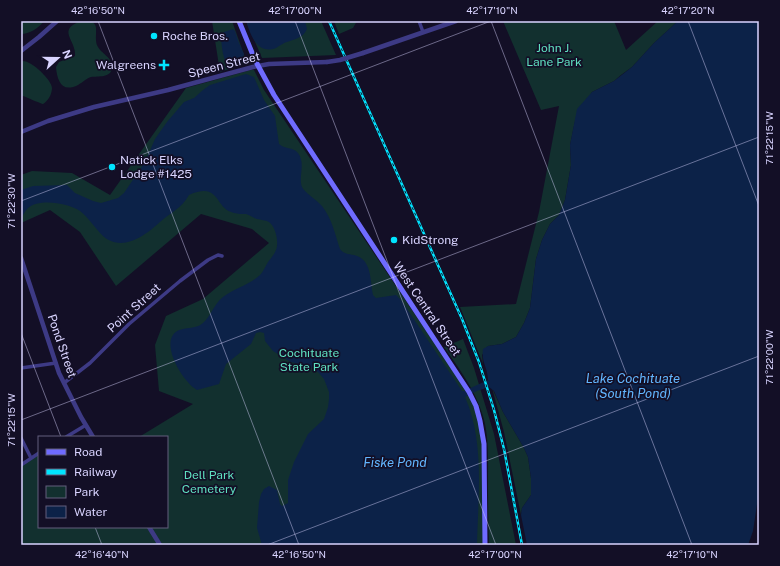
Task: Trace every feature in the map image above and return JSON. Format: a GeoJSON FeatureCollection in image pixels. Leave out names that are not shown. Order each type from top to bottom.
{"type":"FeatureCollection","features":[{"type":"Feature","properties":{"kind":"main road","name":"West Central Street"},"geometry":{"type":"LineString","coordinates":[[239,21],[257,66],[272,92],[471,395],[480,421],[484,444],[485,545]]}},
{"type":"Feature","properties":{"kind":"street"},"geometry":{"type":"LineString","coordinates":[[21,51],[57,21]]}},
{"type":"Feature","properties":{"kind":"street"},"geometry":{"type":"LineString","coordinates":[[419,21],[423,32]]}},
{"type":"Feature","properties":{"kind":"street","name":"Speen Street"},"geometry":{"type":"LineString","coordinates":[[21,132],[53,120],[94,108],[257,66],[340,60],[456,21]]}},
{"type":"Feature","properties":{"kind":"street","name":"Point Street"},"geometry":{"type":"LineString","coordinates":[[64,383],[90,363],[129,324],[180,281],[208,260],[218,255],[222,256]]}},
{"type":"Feature","properties":{"kind":"street","name":"Pond Street"},"geometry":{"type":"LineString","coordinates":[[21,258],[64,383],[92,436]]}},
{"type":"Feature","properties":{"kind":"street"},"geometry":{"type":"LineString","coordinates":[[21,368],[56,363]]}},
{"type":"Feature","properties":{"kind":"street"},"geometry":{"type":"LineString","coordinates":[[68,436],[86,425]]}},
{"type":"Feature","properties":{"kind":"street"},"geometry":{"type":"LineString","coordinates":[[21,438],[31,458]]}},
{"type":"Feature","properties":{"kind":"street"},"geometry":{"type":"LineString","coordinates":[[21,464],[38,454]]}},
{"type":"Feature","properties":{"kind":"street"},"geometry":{"type":"LineString","coordinates":[[150,528],[160,545]]}},
{"type":"Feature","properties":{"kind":"green space"},"geometry":{"type":"Polygon","coordinates":[[[21,21],[44,21],[34,30],[21,34],[21,21]]]}},
{"type":"Feature","properties":{"kind":"green space"},"geometry":{"type":"Polygon","coordinates":[[[82,21],[94,23],[96,28],[97,44],[110,60],[112,68],[107,75],[91,77],[78,85],[68,88],[64,87],[59,81],[56,67],[59,62],[75,56],[75,51],[68,32],[74,24],[82,21]]]}},
{"type":"Feature","properties":{"kind":"green space"},"geometry":{"type":"Polygon","coordinates":[[[212,21],[232,21],[247,63],[220,72],[212,21]]]}},
{"type":"Feature","properties":{"kind":"green space"},"geometry":{"type":"Polygon","coordinates":[[[246,21],[321,21],[336,55],[262,58],[246,21]]]}},
{"type":"Feature","properties":{"kind":"green space"},"geometry":{"type":"Polygon","coordinates":[[[334,21],[357,21],[353,28],[339,34],[334,21]]]}},
{"type":"Feature","properties":{"kind":"green space","name":"John J. Lane Park"},"geometry":{"type":"Polygon","coordinates":[[[503,21],[614,21],[626,50],[658,21],[678,21],[654,43],[632,67],[614,81],[592,92],[575,121],[570,145],[571,165],[565,200],[559,215],[550,224],[542,240],[536,259],[530,308],[516,337],[502,344],[488,346],[482,355],[483,364],[460,307],[516,304],[539,212],[559,106],[541,110],[503,21]]]}},
{"type":"Feature","properties":{"kind":"green space"},"geometry":{"type":"Polygon","coordinates":[[[22,61],[35,67],[51,84],[52,90],[50,95],[47,101],[43,104],[21,95],[22,61]]]}},
{"type":"Feature","properties":{"kind":"green space","name":"Fiske Pond"},"geometry":{"type":"Polygon","coordinates":[[[254,70],[264,90],[451,368],[469,392],[483,434],[485,545],[21,545],[21,465],[38,454],[38,528],[168,528],[168,436],[141,436],[193,404],[159,391],[155,345],[166,316],[203,299],[269,243],[252,229],[201,214],[116,286],[80,232],[50,210],[21,223],[21,175],[32,171],[72,173],[110,195],[186,88],[254,70]]]}},
{"type":"Feature","properties":{"kind":"green space"},"geometry":{"type":"Polygon","coordinates":[[[463,339],[474,368],[494,434],[516,545],[489,545],[488,452],[484,418],[474,393],[465,377],[444,347],[463,339]]]}},
{"type":"Feature","properties":{"kind":"green space"},"geometry":{"type":"Polygon","coordinates":[[[492,388],[503,412],[528,457],[531,478],[531,495],[522,508],[521,515],[504,432],[492,388]]]}},
{"type":"Feature","properties":{"kind":"water"},"geometry":{"type":"Polygon","coordinates":[[[246,21],[305,21],[307,29],[298,38],[273,49],[267,49],[262,48],[255,41],[246,21]]]}},
{"type":"Feature","properties":{"kind":"water","name":"Lake Cochituate (South Pond)"},"geometry":{"type":"Polygon","coordinates":[[[678,21],[759,21],[759,491],[753,531],[748,545],[527,545],[521,515],[522,508],[531,495],[531,478],[528,457],[503,412],[494,391],[489,387],[465,397],[471,414],[478,451],[479,489],[477,545],[262,545],[257,528],[261,494],[264,489],[269,486],[277,490],[280,504],[282,506],[288,503],[288,480],[294,462],[308,434],[324,419],[328,407],[329,392],[324,379],[313,368],[291,362],[273,351],[265,341],[264,333],[260,332],[256,333],[251,344],[226,364],[219,384],[197,390],[186,380],[176,365],[171,349],[171,341],[173,335],[179,330],[196,327],[203,323],[223,297],[261,274],[277,247],[276,235],[271,224],[268,221],[256,219],[246,214],[228,211],[212,193],[207,191],[189,195],[179,207],[148,232],[141,237],[126,242],[118,243],[110,241],[103,236],[80,211],[62,204],[46,202],[33,205],[27,209],[21,219],[21,190],[33,186],[67,185],[75,193],[101,203],[118,198],[124,193],[145,162],[155,139],[184,102],[194,98],[210,85],[246,74],[254,77],[264,100],[275,116],[279,144],[298,153],[302,166],[302,187],[322,206],[333,227],[340,249],[345,253],[360,257],[367,265],[373,295],[376,298],[396,295],[401,300],[462,391],[464,391],[488,380],[483,358],[483,349],[488,346],[502,344],[516,337],[524,323],[530,308],[536,259],[542,240],[550,224],[559,215],[565,200],[571,165],[570,145],[577,109],[592,92],[614,81],[632,67],[654,43],[678,21]]]}},
{"type":"Feature","properties":{"kind":"water"},"geometry":{"type":"Polygon","coordinates":[[[233,29],[244,54],[241,63],[231,65],[226,62],[221,36],[224,32],[233,29]]]}},
{"type":"Feature","properties":{"kind":"railway"},"geometry":{"type":"LineString","coordinates":[[329,21],[462,319],[479,362],[504,449],[522,545]]}},
{"type":"Feature","properties":{"kind":"place","name":"Roche Bros."},"geometry":{"type":"Point","coordinates":[154,36]}},
{"type":"Feature","properties":{"kind":"place","name":"Walgreens"},"geometry":{"type":"Point","coordinates":[164,65]}},
{"type":"Feature","properties":{"kind":"place","name":"Natick Elks Lodge #1425"},"geometry":{"type":"Point","coordinates":[112,167]}},
{"type":"Feature","properties":{"kind":"place","name":"KidStrong"},"geometry":{"type":"Point","coordinates":[394,240]}},
{"type":"Feature","properties":{"kind":"park label","name":"Cochituate State Park"},"geometry":{"type":"Point","coordinates":[309,360]}},
{"type":"Feature","properties":{"kind":"park label","name":"Dell Park Cemetery"},"geometry":{"type":"Point","coordinates":[209,482]}}]}
